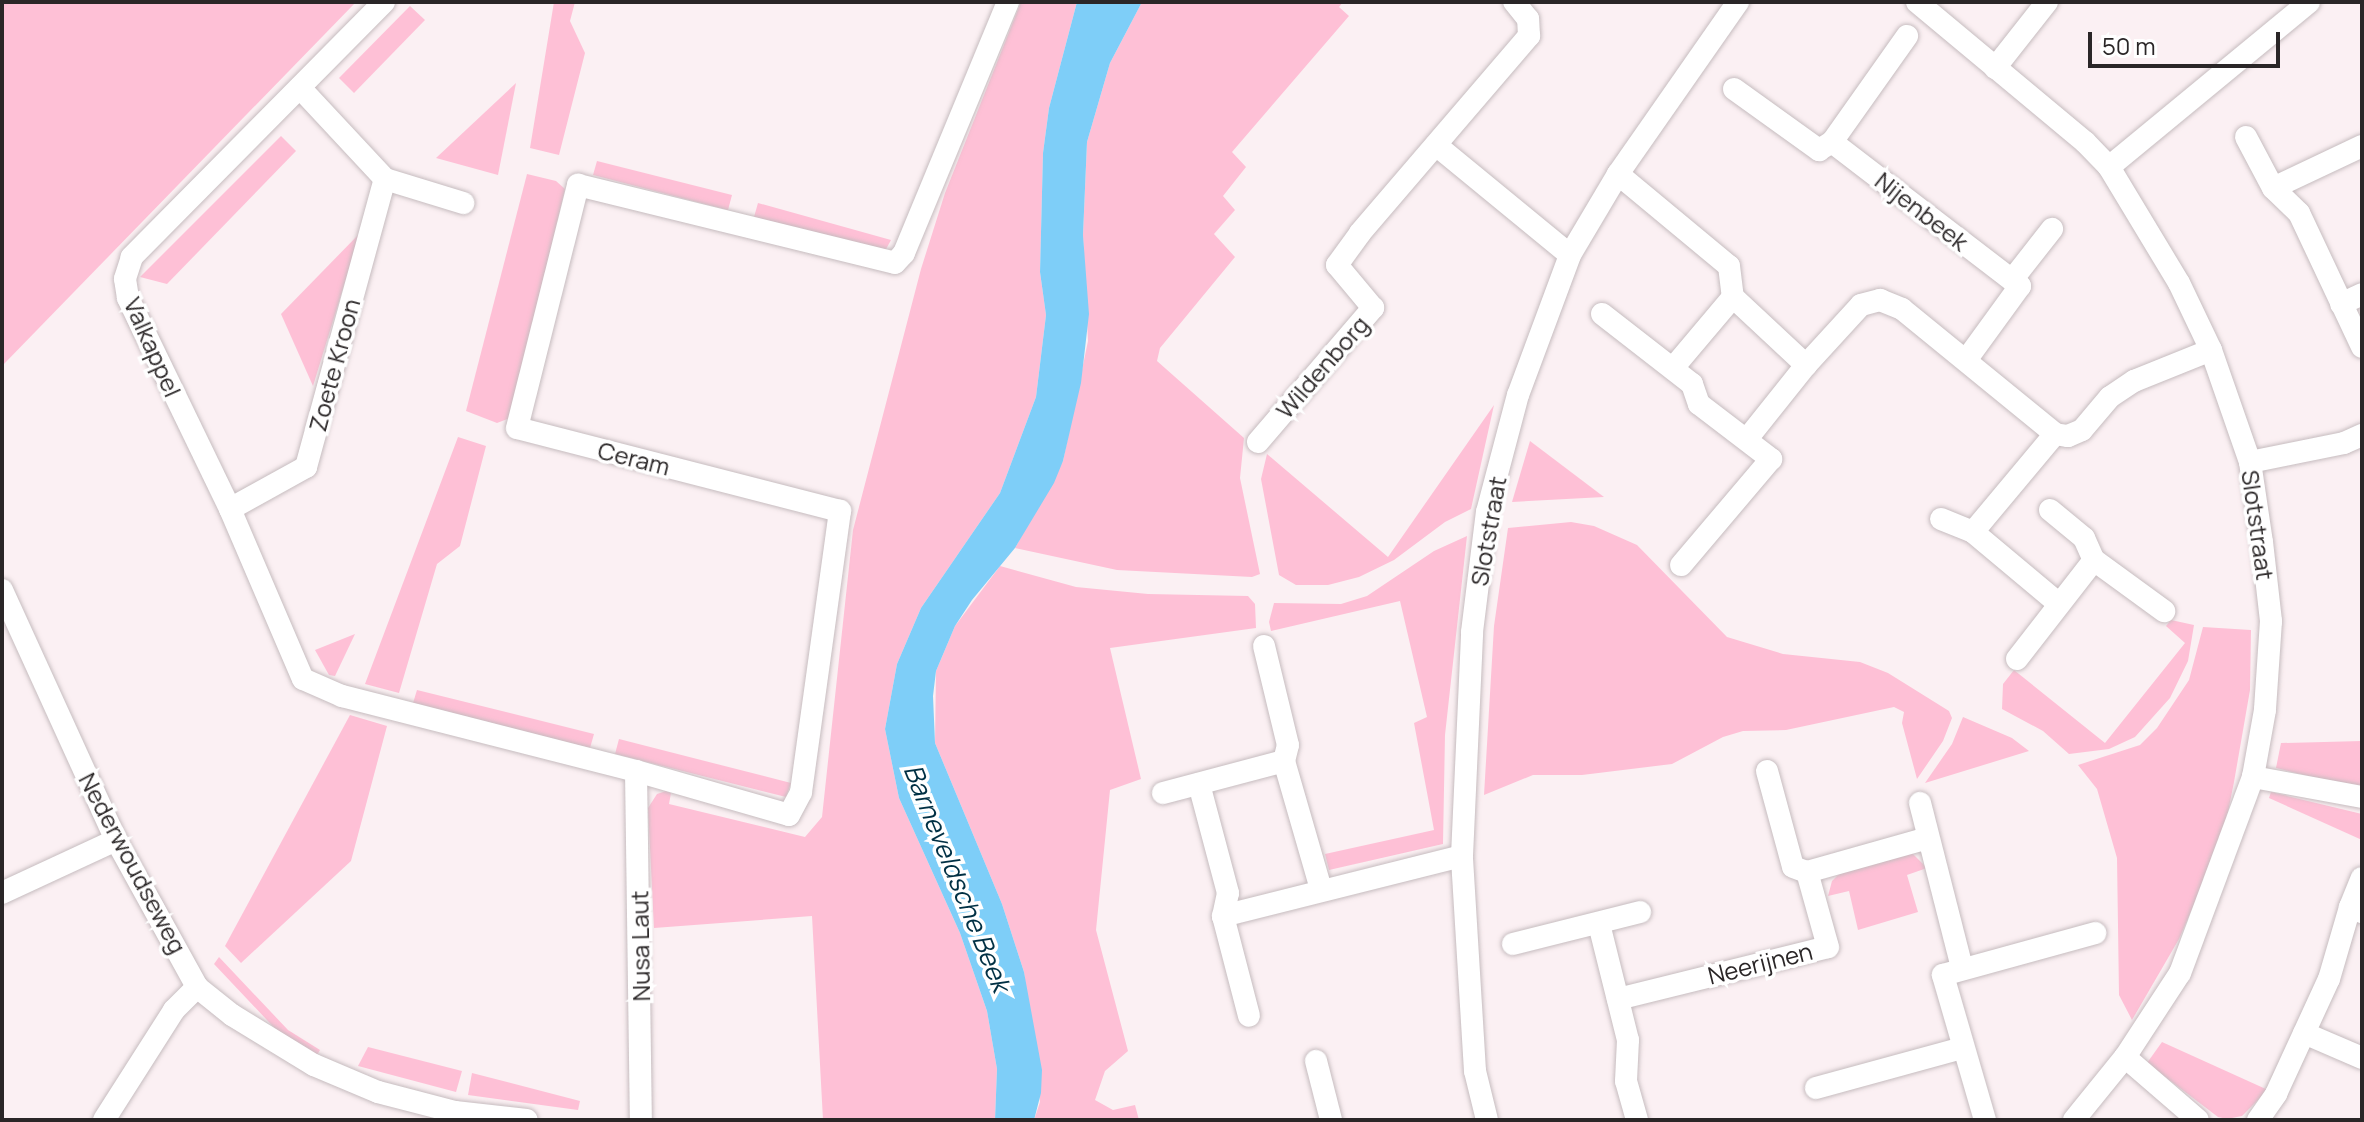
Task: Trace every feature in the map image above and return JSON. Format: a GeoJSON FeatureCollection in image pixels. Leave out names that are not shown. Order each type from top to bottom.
{"type":"FeatureCollection","features":[{"type":"Feature","properties":{"kind":"street","name":"Valkappel"},"geometry":{"type":"LineString","coordinates":[[342,696],[303,679],[230,509],[128,298],[125,279],[132,257],[384,2]]}},
{"type":"Feature","properties":{"kind":"street","name":"Ceram"},"geometry":{"type":"LineString","coordinates":[[342,696],[636,771],[789,815],[801,792],[840,511],[517,428],[578,185],[895,263],[904,253],[1008,2]]}},
{"type":"Feature","properties":{"kind":"street","name":"Wildenborg"},"geometry":{"type":"LineString","coordinates":[[1258,442],[1373,308],[1337,265],[1360,233],[1529,36],[1528,19],[1514,2]]}},
{"type":"Feature","properties":{"kind":"street","name":"Slotstraat"},"geometry":{"type":"LineString","coordinates":[[1487,1120],[1475,1071],[1462,856],[1472,632],[1487,512],[1518,395],[1570,255],[1618,174],[1738,2]]}},
{"type":"Feature","properties":{"kind":"street","name":"Slotstraat"},"geometry":{"type":"LineString","coordinates":[[1917,2],[2085,142],[2109,167],[2179,283],[2211,350],[2250,462],[2271,621],[2265,710],[2253,777],[2180,973],[2125,1057],[2074,1120]]}},
{"type":"Feature","properties":{"kind":"street"},"geometry":{"type":"LineString","coordinates":[[1995,68],[2047,2]]}},
{"type":"Feature","properties":{"kind":"street"},"geometry":{"type":"LineString","coordinates":[[2109,167],[2309,2]]}},
{"type":"Feature","properties":{"kind":"street"},"geometry":{"type":"LineString","coordinates":[[1832,142],[1907,36]]}},
{"type":"Feature","properties":{"kind":"street"},"geometry":{"type":"LineString","coordinates":[[300,88],[385,179],[463,203]]}},
{"type":"Feature","properties":{"kind":"street","name":"Nijenbeek"},"geometry":{"type":"LineString","coordinates":[[1734,89],[1810,146],[1819,150],[1832,142],[2012,280]]}},
{"type":"Feature","properties":{"kind":"street"},"geometry":{"type":"LineString","coordinates":[[2246,137],[2273,188],[2299,213],[2362,347]]}},
{"type":"Feature","properties":{"kind":"street"},"geometry":{"type":"LineString","coordinates":[[1436,145],[1570,255]]}},
{"type":"Feature","properties":{"kind":"street"},"geometry":{"type":"LineString","coordinates":[[2273,188],[2362,146]]}},
{"type":"Feature","properties":{"kind":"street"},"geometry":{"type":"LineString","coordinates":[[1618,174],[1729,266],[1733,297],[1806,365]]}},
{"type":"Feature","properties":{"kind":"street","name":"Zoete Kroon"},"geometry":{"type":"LineString","coordinates":[[230,509],[306,467],[385,179]]}},
{"type":"Feature","properties":{"kind":"street"},"geometry":{"type":"LineString","coordinates":[[1967,359],[2020,286],[2012,280],[2052,229]]}},
{"type":"Feature","properties":{"kind":"street"},"geometry":{"type":"LineString","coordinates":[[2341,304],[2362,294]]}},
{"type":"Feature","properties":{"kind":"street"},"geometry":{"type":"LineString","coordinates":[[1673,368],[1733,297]]}},
{"type":"Feature","properties":{"kind":"street"},"geometry":{"type":"LineString","coordinates":[[1747,439],[1806,365],[1861,305],[1880,300],[1902,309],[1967,359],[2055,434],[2068,436],[2082,430],[2110,397],[2134,381],[2211,350]]}},
{"type":"Feature","properties":{"kind":"street"},"geometry":{"type":"LineString","coordinates":[[1602,314],[1692,384],[1699,404],[1771,459],[1681,565]]}},
{"type":"Feature","properties":{"kind":"street"},"geometry":{"type":"LineString","coordinates":[[1973,532],[2055,434]]}},
{"type":"Feature","properties":{"kind":"street"},"geometry":{"type":"LineString","coordinates":[[2250,462],[2344,443],[2362,435]]}},
{"type":"Feature","properties":{"kind":"street"},"geometry":{"type":"LineString","coordinates":[[2050,510],[2084,538],[2094,560],[2164,611]]}},
{"type":"Feature","properties":{"kind":"street"},"geometry":{"type":"LineString","coordinates":[[1941,519],[1973,532],[2058,603]]}},
{"type":"Feature","properties":{"kind":"street"},"geometry":{"type":"LineString","coordinates":[[2017,659],[2094,560]]}},
{"type":"Feature","properties":{"kind":"street","name":"Nederwoudseweg"},"geometry":{"type":"LineString","coordinates":[[5,603],[116,840],[197,987]]}},
{"type":"Feature","properties":{"kind":"street"},"geometry":{"type":"LineString","coordinates":[[1264,646],[1288,745],[1284,761],[1321,889]]}},
{"type":"Feature","properties":{"kind":"street"},"geometry":{"type":"LineString","coordinates":[[1163,793],[1284,761]]}},
{"type":"Feature","properties":{"kind":"street","name":"Nusa Laut"},"geometry":{"type":"LineString","coordinates":[[636,771],[641,1120]]}},
{"type":"Feature","properties":{"kind":"street","name":"Neerijnen"},"geometry":{"type":"LineString","coordinates":[[1618,999],[1828,947],[1807,872],[1793,867],[1767,771]]}},
{"type":"Feature","properties":{"kind":"street"},"geometry":{"type":"LineString","coordinates":[[2253,777],[2362,797]]}},
{"type":"Feature","properties":{"kind":"street"},"geometry":{"type":"LineString","coordinates":[[1199,784],[1228,893],[1223,916],[1249,1016]]}},
{"type":"Feature","properties":{"kind":"street"},"geometry":{"type":"LineString","coordinates":[[1920,803],[1962,968]]}},
{"type":"Feature","properties":{"kind":"street"},"geometry":{"type":"LineString","coordinates":[[1807,872],[1928,838]]}},
{"type":"Feature","properties":{"kind":"street"},"geometry":{"type":"LineString","coordinates":[[2,893],[116,840]]}},
{"type":"Feature","properties":{"kind":"street"},"geometry":{"type":"LineString","coordinates":[[1223,916],[1462,856]]}},
{"type":"Feature","properties":{"kind":"street"},"geometry":{"type":"LineString","coordinates":[[2258,1120],[2276,1094],[2329,979],[2356,910],[2362,878]]}},
{"type":"Feature","properties":{"kind":"street"},"geometry":{"type":"LineString","coordinates":[[1513,944],[1640,912]]}},
{"type":"Feature","properties":{"kind":"street"},"geometry":{"type":"LineString","coordinates":[[1599,924],[1628,1040],[1626,1081],[1637,1120]]}},
{"type":"Feature","properties":{"kind":"street"},"geometry":{"type":"LineString","coordinates":[[1985,1120],[1943,975],[2095,933]]}},
{"type":"Feature","properties":{"kind":"street"},"geometry":{"type":"LineString","coordinates":[[104,1120],[174,1010],[197,987],[232,1015],[314,1065],[378,1092],[455,1112],[527,1120]]}},
{"type":"Feature","properties":{"kind":"street"},"geometry":{"type":"LineString","coordinates":[[2304,1033],[2362,1058]]}},
{"type":"Feature","properties":{"kind":"street"},"geometry":{"type":"LineString","coordinates":[[1816,1088],[1962,1048]]}},
{"type":"Feature","properties":{"kind":"street"},"geometry":{"type":"LineString","coordinates":[[2125,1057],[2198,1120]]}},
{"type":"Feature","properties":{"kind":"street"},"geometry":{"type":"LineString","coordinates":[[1316,1061],[1331,1120]]}},
{"type":"Feature","properties":{"kind":"shaded area"},"geometry":{"type":"Polygon","coordinates":[[[2,2],[356,2],[2,366],[2,2]]]}},
{"type":"Feature","properties":{"kind":"shaded area"},"geometry":{"type":"Polygon","coordinates":[[[554,2],[575,2],[570,21],[585,53],[559,155],[530,148],[554,2]]]}},
{"type":"Feature","properties":{"kind":"shaded area"},"geometry":{"type":"Polygon","coordinates":[[[1021,2],[1077,2],[1049,108],[1043,153],[1040,272],[1046,315],[1036,397],[1000,493],[921,608],[897,664],[885,729],[899,798],[960,933],[987,1011],[997,1069],[995,1120],[823,1120],[812,916],[654,928],[648,808],[657,794],[666,791],[671,793],[669,804],[805,837],[822,817],[853,530],[921,269],[945,193],[1021,2]]]}},
{"type":"Feature","properties":{"kind":"shaded area"},"geometry":{"type":"Polygon","coordinates":[[[1142,2],[1343,2],[1339,7],[1349,16],[1232,152],[1246,167],[1223,196],[1235,210],[1214,234],[1235,257],[1160,348],[1157,361],[1244,438],[1240,478],[1260,574],[1252,577],[1117,570],[1015,548],[1063,461],[1088,341],[1083,235],[1087,142],[1110,63],[1142,2]]]}},
{"type":"Feature","properties":{"kind":"shaded area"},"geometry":{"type":"Polygon","coordinates":[[[410,6],[425,20],[354,93],[339,78],[410,6]]]}},
{"type":"Feature","properties":{"kind":"shaded area"},"geometry":{"type":"Polygon","coordinates":[[[516,83],[498,175],[436,158],[516,83]]]}},
{"type":"Feature","properties":{"kind":"shaded area"},"geometry":{"type":"Polygon","coordinates":[[[281,136],[296,151],[167,284],[140,277],[281,136]]]}},
{"type":"Feature","properties":{"kind":"shaded area"},"geometry":{"type":"Polygon","coordinates":[[[597,161],[732,195],[728,210],[593,175],[597,161]]]}},
{"type":"Feature","properties":{"kind":"shaded area"},"geometry":{"type":"Polygon","coordinates":[[[527,174],[556,181],[565,189],[510,418],[497,423],[466,411],[527,174]]]}},
{"type":"Feature","properties":{"kind":"shaded area"},"geometry":{"type":"Polygon","coordinates":[[[758,203],[891,240],[885,251],[754,217],[758,203]]]}},
{"type":"Feature","properties":{"kind":"shaded area"},"geometry":{"type":"Polygon","coordinates":[[[360,233],[313,386],[281,314],[360,233]]]}},
{"type":"Feature","properties":{"kind":"shaded area"},"geometry":{"type":"Polygon","coordinates":[[[1494,405],[1471,509],[1445,522],[1394,560],[1359,577],[1328,585],[1296,585],[1279,575],[1261,479],[1267,454],[1388,557],[1494,405]]]}},
{"type":"Feature","properties":{"kind":"shaded area"},"geometry":{"type":"Polygon","coordinates":[[[458,437],[486,446],[460,546],[437,564],[399,693],[365,684],[458,437]]]}},
{"type":"Feature","properties":{"kind":"shaded area"},"geometry":{"type":"Polygon","coordinates":[[[1530,441],[1604,497],[1512,502],[1530,441]]]}},
{"type":"Feature","properties":{"kind":"shaded area"},"geometry":{"type":"Polygon","coordinates":[[[1571,522],[1594,526],[1637,545],[1727,637],[1783,654],[1860,662],[1888,673],[1949,711],[1952,718],[1943,741],[1917,779],[1902,723],[1904,712],[1894,707],[1786,730],[1743,731],[1723,737],[1672,764],[1582,775],[1533,775],[1484,795],[1494,626],[1508,528],[1571,522]]]}},
{"type":"Feature","properties":{"kind":"shaded area"},"geometry":{"type":"Polygon","coordinates":[[[1467,536],[1445,735],[1443,844],[1329,870],[1325,854],[1434,830],[1414,723],[1427,717],[1400,601],[1271,631],[1269,622],[1274,603],[1341,604],[1367,596],[1434,551],[1467,536]]]}},
{"type":"Feature","properties":{"kind":"shaded area"},"geometry":{"type":"Polygon","coordinates":[[[1000,566],[1076,587],[1148,594],[1248,596],[1255,604],[1256,628],[1110,648],[1141,779],[1110,790],[1096,930],[1128,1051],[1105,1071],[1095,1100],[1113,1110],[1135,1105],[1139,1120],[1034,1120],[1040,1102],[1024,972],[1002,904],[935,743],[936,671],[955,626],[1000,566]]]}},
{"type":"Feature","properties":{"kind":"shaded area"},"geometry":{"type":"Polygon","coordinates":[[[2171,620],[2194,625],[2188,661],[2170,698],[2135,737],[2109,749],[2069,754],[2043,731],[2002,709],[2003,684],[2014,670],[2105,743],[2185,643],[2166,626],[2171,620]]]}},
{"type":"Feature","properties":{"kind":"shaded area"},"geometry":{"type":"Polygon","coordinates":[[[2203,627],[2251,630],[2250,690],[2234,782],[2223,837],[2179,939],[2132,1020],[2119,995],[2117,858],[2097,789],[2078,765],[2140,745],[2157,728],[2189,680],[2203,627]]]}},
{"type":"Feature","properties":{"kind":"shaded area"},"geometry":{"type":"Polygon","coordinates":[[[355,634],[335,676],[329,675],[315,650],[355,634]]]}},
{"type":"Feature","properties":{"kind":"shaded area"},"geometry":{"type":"Polygon","coordinates":[[[417,690],[594,734],[590,748],[413,703],[417,690]]]}},
{"type":"Feature","properties":{"kind":"shaded area"},"geometry":{"type":"Polygon","coordinates":[[[350,715],[387,726],[351,861],[241,963],[225,946],[350,715]]]}},
{"type":"Feature","properties":{"kind":"shaded area"},"geometry":{"type":"Polygon","coordinates":[[[1963,717],[2012,738],[2029,751],[1925,783],[1952,744],[1963,717]]]}},
{"type":"Feature","properties":{"kind":"shaded area"},"geometry":{"type":"Polygon","coordinates":[[[619,739],[791,783],[786,797],[615,754],[619,739]]]}},
{"type":"Feature","properties":{"kind":"shaded area"},"geometry":{"type":"Polygon","coordinates":[[[2362,741],[2362,785],[2352,787],[2276,768],[2281,743],[2362,741]]]}},
{"type":"Feature","properties":{"kind":"shaded area"},"geometry":{"type":"Polygon","coordinates":[[[2271,792],[2362,814],[2362,840],[2269,798],[2271,792]]]}},
{"type":"Feature","properties":{"kind":"shaded area"},"geometry":{"type":"Polygon","coordinates":[[[1912,853],[1927,868],[1907,875],[1918,912],[1858,930],[1849,891],[1828,896],[1832,881],[1842,871],[1912,853]]]}},
{"type":"Feature","properties":{"kind":"shaded area"},"geometry":{"type":"Polygon","coordinates":[[[219,957],[288,1030],[320,1050],[317,1055],[283,1037],[214,964],[219,957]]]}},
{"type":"Feature","properties":{"kind":"shaded area"},"geometry":{"type":"Polygon","coordinates":[[[2162,1042],[2268,1090],[2242,1116],[2218,1117],[2147,1063],[2162,1042]]]}},
{"type":"Feature","properties":{"kind":"shaded area"},"geometry":{"type":"Polygon","coordinates":[[[368,1047],[462,1071],[456,1092],[358,1066],[368,1047]]]}},
{"type":"Feature","properties":{"kind":"shaded area"},"geometry":{"type":"Polygon","coordinates":[[[472,1073],[580,1101],[578,1110],[468,1095],[472,1073]]]}},
{"type":"Feature","properties":{"kind":"water","name":"Barneveldsche Beek"},"geometry":{"type":"Polygon","coordinates":[[[1077,2],[1142,2],[1110,63],[1087,142],[1083,235],[1089,314],[1081,383],[1063,461],[1054,483],[1015,548],[955,626],[936,671],[933,696],[935,743],[1002,904],[1024,972],[1042,1070],[1041,1093],[1034,1120],[995,1120],[997,1069],[987,1011],[960,933],[899,798],[885,729],[897,664],[921,608],[1000,493],[1036,397],[1046,315],[1040,272],[1043,153],[1049,108],[1077,2]]]}}]}
